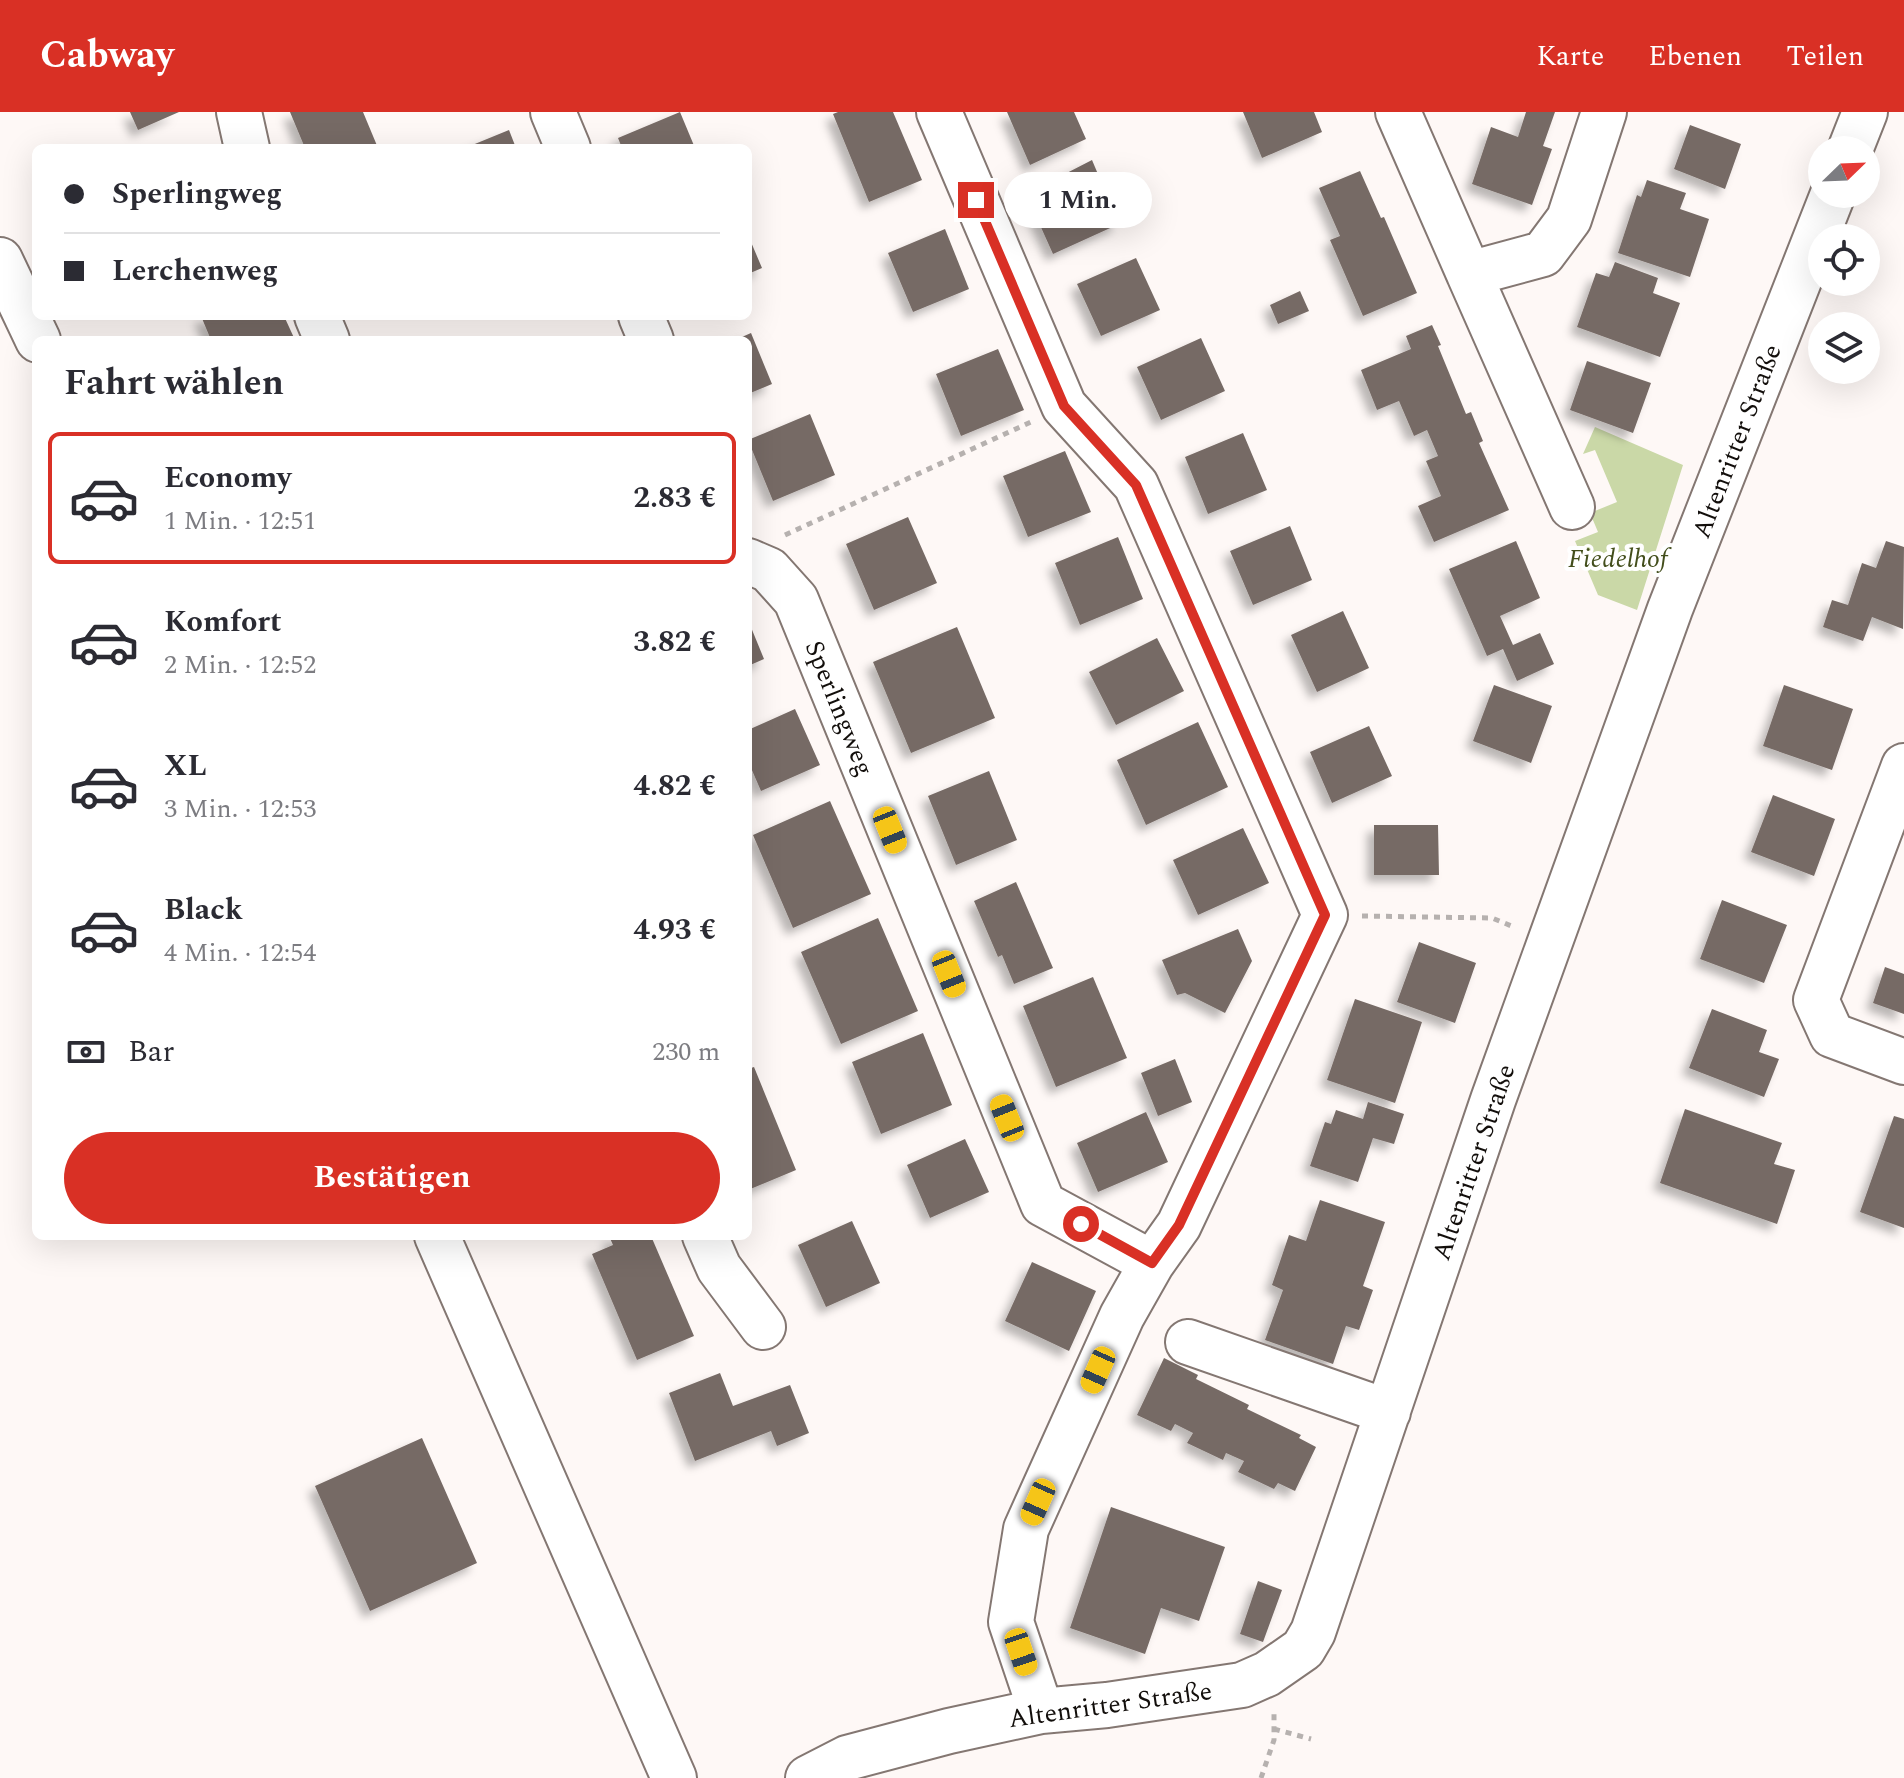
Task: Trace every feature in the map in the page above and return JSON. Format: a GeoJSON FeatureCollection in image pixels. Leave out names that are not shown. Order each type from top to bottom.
{"type":"FeatureCollection","features":[{"type":"Feature","properties":{"kind":"street"},"geometry":{"type":"LineString","coordinates":[[239,112],[246,144]]}},
{"type":"Feature","properties":{"kind":"street"},"geometry":{"type":"LineString","coordinates":[[553,112],[566,144]]}},
{"type":"Feature","properties":{"kind":"street"},"geometry":{"type":"LineString","coordinates":[[939,112],[1064,406],[1136,485],[1325,915],[1179,1225],[1152,1263],[1122,1316],[1026,1529],[1011,1622],[1041,1711]]}},
{"type":"Feature","properties":{"kind":"street"},"geometry":{"type":"LineString","coordinates":[[1398,112],[1572,507]]}},
{"type":"Feature","properties":{"kind":"street"},"geometry":{"type":"LineString","coordinates":[[1469,274],[1543,254],[1569,219],[1604,112]]}},
{"type":"Feature","properties":{"kind":"street"},"geometry":{"type":"LineString","coordinates":[[1856,136],[1865,112]]}},
{"type":"Feature","properties":{"kind":"street","name":"Altenritter Straße"},"geometry":{"type":"LineString","coordinates":[[808,1778],[847,1758],[1041,1711],[1107,1705],[1242,1685],[1267,1674],[1303,1649],[1313,1632],[1493,1100],[1670,609],[1828,208]]}},
{"type":"Feature","properties":{"kind":"street"},"geometry":{"type":"LineString","coordinates":[[3,260],[36,336]]}},
{"type":"Feature","properties":{"kind":"street","name":"Sperlingweg"},"geometry":{"type":"LineString","coordinates":[[762,550],[769,570],[796,600],[1043,1204],[1152,1263]]}},
{"type":"Feature","properties":{"kind":"street"},"geometry":{"type":"LineString","coordinates":[[1904,766],[1816,1000],[1832,1035],[1904,1062]]}},
{"type":"Feature","properties":{"kind":"street"},"geometry":{"type":"LineString","coordinates":[[439,1240],[674,1778]]}},
{"type":"Feature","properties":{"kind":"street"},"geometry":{"type":"LineString","coordinates":[[707,1240],[719,1268],[763,1327]]}},
{"type":"Feature","properties":{"kind":"street"},"geometry":{"type":"LineString","coordinates":[[1188,1342],[1388,1412]]}},
{"type":"Feature","properties":{"kind":"path"},"geometry":{"type":"LineString","coordinates":[[762,550],[1064,406]]}},
{"type":"Feature","properties":{"kind":"path"},"geometry":{"type":"LineString","coordinates":[[1325,915],[1492,918],[1550,944]]}},
{"type":"Feature","properties":{"kind":"path"},"geometry":{"type":"LineString","coordinates":[[1261,1778],[1274,1740],[1267,1674]]}},
{"type":"Feature","properties":{"kind":"path"},"geometry":{"type":"LineString","coordinates":[[1274,1729],[1311,1739]]}},
{"type":"Feature","properties":{"kind":"green space","name":"Fiedelhof"},"geometry":{"type":"Polygon","coordinates":[[[1595,427],[1683,465],[1637,610],[1598,595],[1575,541],[1598,532],[1590,513],[1617,502],[1595,450],[1583,454],[1595,427]]]}},
{"type":"Feature","properties":{"kind":"building"},"geometry":{"type":"Polygon","coordinates":[[[130,112],[179,112],[138,130],[130,112]]]}},
{"type":"Feature","properties":{"kind":"building"},"geometry":{"type":"Polygon","coordinates":[[[290,112],[363,112],[376,144],[303,144],[290,112]]]}},
{"type":"Feature","properties":{"kind":"building"},"geometry":{"type":"Polygon","coordinates":[[[680,112],[693,144],[620,144],[618,138],[680,112]]]}},
{"type":"Feature","properties":{"kind":"building"},"geometry":{"type":"Polygon","coordinates":[[[893,112],[922,180],[869,202],[833,114],[893,112]]]}},
{"type":"Feature","properties":{"kind":"building"},"geometry":{"type":"Polygon","coordinates":[[[1007,112],[1074,112],[1086,139],[1030,165],[1007,112]]]}},
{"type":"Feature","properties":{"kind":"building"},"geometry":{"type":"Polygon","coordinates":[[[1243,112],[1314,112],[1322,132],[1262,158],[1243,112]]]}},
{"type":"Feature","properties":{"kind":"building"},"geometry":{"type":"Polygon","coordinates":[[[1526,112],[1555,112],[1543,146],[1552,149],[1532,205],[1472,184],[1491,127],[1518,137],[1526,112]]]}},
{"type":"Feature","properties":{"kind":"building"},"geometry":{"type":"Polygon","coordinates":[[[1690,125],[1741,144],[1725,189],[1674,169],[1690,125]]]}},
{"type":"Feature","properties":{"kind":"building"},"geometry":{"type":"Polygon","coordinates":[[[509,130],[514,144],[475,144],[509,130]]]}},
{"type":"Feature","properties":{"kind":"building"},"geometry":{"type":"Polygon","coordinates":[[[1092,160],[1119,224],[1053,254],[1026,194],[1092,160]]]}},
{"type":"Feature","properties":{"kind":"building"},"geometry":{"type":"Polygon","coordinates":[[[1360,171],[1417,293],[1363,316],[1330,240],[1340,236],[1319,188],[1360,171]]]}},
{"type":"Feature","properties":{"kind":"building"},"geometry":{"type":"Polygon","coordinates":[[[1647,180],[1686,193],[1680,209],[1709,219],[1690,277],[1618,253],[1637,195],[1641,197],[1647,180]]]}},
{"type":"Feature","properties":{"kind":"building"},"geometry":{"type":"Polygon","coordinates":[[[945,229],[969,289],[913,312],[888,253],[945,229]]]}},
{"type":"Feature","properties":{"kind":"building"},"geometry":{"type":"Polygon","coordinates":[[[752,244],[762,268],[752,272],[752,244]]]}},
{"type":"Feature","properties":{"kind":"building"},"geometry":{"type":"Polygon","coordinates":[[[1136,258],[1160,310],[1101,336],[1077,284],[1136,258]]]}},
{"type":"Feature","properties":{"kind":"building"},"geometry":{"type":"Polygon","coordinates":[[[1615,262],[1658,278],[1653,293],[1680,303],[1660,357],[1577,327],[1596,273],[1609,277],[1615,262]]]}},
{"type":"Feature","properties":{"kind":"building"},"geometry":{"type":"Polygon","coordinates":[[[1300,291],[1309,311],[1278,324],[1270,305],[1300,291]]]}},
{"type":"Feature","properties":{"kind":"building"},"geometry":{"type":"Polygon","coordinates":[[[203,320],[286,320],[293,336],[209,336],[203,320]]]}},
{"type":"Feature","properties":{"kind":"building"},"geometry":{"type":"Polygon","coordinates":[[[1432,325],[1466,414],[1471,412],[1483,441],[1479,443],[1509,510],[1434,542],[1418,506],[1441,496],[1426,461],[1438,456],[1427,430],[1414,436],[1399,401],[1377,410],[1361,370],[1411,349],[1406,336],[1432,325]]]}},
{"type":"Feature","properties":{"kind":"building"},"geometry":{"type":"Polygon","coordinates":[[[751,333],[772,384],[752,392],[752,336],[744,336],[751,333]]]}},
{"type":"Feature","properties":{"kind":"building"},"geometry":{"type":"Polygon","coordinates":[[[1201,338],[1225,391],[1161,420],[1137,367],[1201,338]]]}},
{"type":"Feature","properties":{"kind":"building"},"geometry":{"type":"Polygon","coordinates":[[[998,349],[1024,410],[961,436],[936,374],[998,349]]]}},
{"type":"Feature","properties":{"kind":"building"},"geometry":{"type":"Polygon","coordinates":[[[1587,361],[1651,383],[1633,433],[1570,410],[1587,361]]]}},
{"type":"Feature","properties":{"kind":"building"},"geometry":{"type":"Polygon","coordinates":[[[810,414],[835,475],[773,501],[752,450],[752,438],[810,414]]]}},
{"type":"Feature","properties":{"kind":"building"},"geometry":{"type":"Polygon","coordinates":[[[1243,433],[1267,490],[1208,514],[1185,457],[1243,433]]]}},
{"type":"Feature","properties":{"kind":"building"},"geometry":{"type":"Polygon","coordinates":[[[1065,451],[1091,512],[1028,537],[1003,476],[1065,451]]]}},
{"type":"Feature","properties":{"kind":"building"},"geometry":{"type":"Polygon","coordinates":[[[908,517],[937,583],[874,610],[846,544],[908,517]]]}},
{"type":"Feature","properties":{"kind":"building"},"geometry":{"type":"Polygon","coordinates":[[[1290,526],[1312,580],[1253,605],[1230,551],[1290,526]]]}},
{"type":"Feature","properties":{"kind":"building"},"geometry":{"type":"Polygon","coordinates":[[[1118,537],[1143,599],[1080,625],[1055,563],[1118,537]]]}},
{"type":"Feature","properties":{"kind":"building"},"geometry":{"type":"Polygon","coordinates":[[[1516,541],[1540,598],[1500,616],[1513,645],[1540,633],[1554,664],[1517,681],[1503,649],[1487,656],[1449,569],[1516,541]]]}},
{"type":"Feature","properties":{"kind":"building"},"geometry":{"type":"Polygon","coordinates":[[[1886,541],[1904,547],[1903,629],[1872,617],[1863,641],[1823,627],[1832,600],[1848,605],[1862,563],[1876,568],[1886,541]]]}},
{"type":"Feature","properties":{"kind":"building"},"geometry":{"type":"Polygon","coordinates":[[[1343,611],[1369,668],[1317,692],[1291,635],[1343,611]]]}},
{"type":"Feature","properties":{"kind":"building"},"geometry":{"type":"Polygon","coordinates":[[[957,627],[995,718],[911,753],[873,662],[957,627]]]}},
{"type":"Feature","properties":{"kind":"building"},"geometry":{"type":"Polygon","coordinates":[[[752,630],[764,659],[752,664],[752,630]]]}},
{"type":"Feature","properties":{"kind":"building"},"geometry":{"type":"Polygon","coordinates":[[[1157,638],[1184,691],[1116,725],[1089,672],[1157,638]]]}},
{"type":"Feature","properties":{"kind":"building"},"geometry":{"type":"Polygon","coordinates":[[[1494,685],[1552,706],[1531,763],[1473,741],[1494,685]]]}},
{"type":"Feature","properties":{"kind":"building"},"geometry":{"type":"Polygon","coordinates":[[[1784,685],[1853,709],[1832,770],[1763,746],[1784,685]]]}},
{"type":"Feature","properties":{"kind":"building"},"geometry":{"type":"Polygon","coordinates":[[[795,709],[820,765],[761,791],[752,770],[752,728],[795,709]]]}},
{"type":"Feature","properties":{"kind":"building"},"geometry":{"type":"Polygon","coordinates":[[[1198,722],[1228,787],[1146,825],[1117,760],[1198,722]]]}},
{"type":"Feature","properties":{"kind":"building"},"geometry":{"type":"Polygon","coordinates":[[[1369,726],[1392,776],[1332,803],[1310,752],[1369,726]]]}},
{"type":"Feature","properties":{"kind":"building"},"geometry":{"type":"Polygon","coordinates":[[[989,771],[1017,840],[956,865],[928,796],[989,771]]]}},
{"type":"Feature","properties":{"kind":"building"},"geometry":{"type":"Polygon","coordinates":[[[1773,795],[1835,819],[1814,876],[1751,852],[1773,795]]]}},
{"type":"Feature","properties":{"kind":"building"},"geometry":{"type":"Polygon","coordinates":[[[830,801],[871,894],[793,928],[753,835],[830,801]]]}},
{"type":"Feature","properties":{"kind":"building"},"geometry":{"type":"Polygon","coordinates":[[[1374,825],[1438,825],[1439,875],[1374,875],[1374,825]]]}},
{"type":"Feature","properties":{"kind":"building"},"geometry":{"type":"Polygon","coordinates":[[[1243,828],[1269,883],[1198,915],[1173,860],[1243,828]]]}},
{"type":"Feature","properties":{"kind":"building"},"geometry":{"type":"Polygon","coordinates":[[[1016,882],[1053,968],[1014,984],[1002,955],[998,957],[974,901],[1016,882]]]}},
{"type":"Feature","properties":{"kind":"building"},"geometry":{"type":"Polygon","coordinates":[[[1722,900],[1787,925],[1764,983],[1700,959],[1722,900]]]}},
{"type":"Feature","properties":{"kind":"building"},"geometry":{"type":"Polygon","coordinates":[[[878,918],[918,1011],[841,1044],[801,952],[878,918]]]}},
{"type":"Feature","properties":{"kind":"building"},"geometry":{"type":"Polygon","coordinates":[[[1238,929],[1252,961],[1225,1013],[1185,993],[1177,995],[1162,960],[1238,929]]]}},
{"type":"Feature","properties":{"kind":"building"},"geometry":{"type":"Polygon","coordinates":[[[1419,942],[1476,963],[1455,1023],[1397,1002],[1419,942]]]}},
{"type":"Feature","properties":{"kind":"building"},"geometry":{"type":"Polygon","coordinates":[[[1885,967],[1904,974],[1904,1014],[1873,1003],[1885,967]]]}},
{"type":"Feature","properties":{"kind":"building"},"geometry":{"type":"Polygon","coordinates":[[[1093,977],[1127,1058],[1056,1087],[1023,1006],[1093,977]]]}},
{"type":"Feature","properties":{"kind":"building"},"geometry":{"type":"Polygon","coordinates":[[[1355,999],[1422,1022],[1395,1103],[1327,1080],[1355,999]]]}},
{"type":"Feature","properties":{"kind":"building"},"geometry":{"type":"Polygon","coordinates":[[[1712,1009],[1767,1030],[1759,1052],[1779,1059],[1764,1097],[1689,1068],[1712,1009]]]}},
{"type":"Feature","properties":{"kind":"building"},"geometry":{"type":"Polygon","coordinates":[[[923,1033],[952,1105],[881,1134],[852,1062],[923,1033]]]}},
{"type":"Feature","properties":{"kind":"building"},"geometry":{"type":"Polygon","coordinates":[[[1175,1059],[1192,1102],[1158,1116],[1141,1073],[1175,1059]]]}},
{"type":"Feature","properties":{"kind":"building"},"geometry":{"type":"Polygon","coordinates":[[[752,1068],[796,1170],[752,1188],[752,1068]]]}},
{"type":"Feature","properties":{"kind":"building"},"geometry":{"type":"Polygon","coordinates":[[[1368,1102],[1404,1114],[1394,1144],[1373,1138],[1358,1182],[1310,1166],[1325,1122],[1331,1124],[1336,1110],[1363,1119],[1368,1102]]]}},
{"type":"Feature","properties":{"kind":"building"},"geometry":{"type":"Polygon","coordinates":[[[1685,1109],[1782,1143],[1774,1164],[1795,1170],[1777,1224],[1660,1183],[1685,1109]]]}},
{"type":"Feature","properties":{"kind":"building"},"geometry":{"type":"Polygon","coordinates":[[[1146,1112],[1168,1162],[1098,1192],[1077,1143],[1146,1112]]]}},
{"type":"Feature","properties":{"kind":"building"},"geometry":{"type":"Polygon","coordinates":[[[1894,1116],[1904,1119],[1904,1228],[1860,1212],[1894,1116]]]}},
{"type":"Feature","properties":{"kind":"building"},"geometry":{"type":"Polygon","coordinates":[[[965,1139],[989,1192],[930,1218],[907,1165],[965,1139]]]}},
{"type":"Feature","properties":{"kind":"building"},"geometry":{"type":"Polygon","coordinates":[[[1320,1200],[1385,1222],[1363,1286],[1373,1290],[1359,1330],[1346,1326],[1333,1364],[1265,1340],[1283,1290],[1272,1285],[1289,1235],[1306,1241],[1320,1200]]]}},
{"type":"Feature","properties":{"kind":"building"},"geometry":{"type":"Polygon","coordinates":[[[852,1221],[880,1283],[826,1307],[798,1245],[852,1221]]]}},
{"type":"Feature","properties":{"kind":"building"},"geometry":{"type":"Polygon","coordinates":[[[611,1240],[653,1240],[694,1336],[637,1360],[592,1254],[613,1245],[611,1240]]]}},
{"type":"Feature","properties":{"kind":"building"},"geometry":{"type":"Polygon","coordinates":[[[1032,1262],[1096,1291],[1069,1351],[1005,1321],[1032,1262]]]}},
{"type":"Feature","properties":{"kind":"building"},"geometry":{"type":"Polygon","coordinates":[[[1164,1358],[1198,1375],[1196,1379],[1249,1405],[1247,1409],[1301,1435],[1299,1438],[1316,1447],[1295,1491],[1278,1483],[1274,1489],[1238,1472],[1244,1461],[1226,1453],[1223,1460],[1187,1443],[1193,1433],[1175,1424],[1171,1431],[1137,1415],[1164,1358]]]}},
{"type":"Feature","properties":{"kind":"building"},"geometry":{"type":"Polygon","coordinates":[[[720,1373],[733,1406],[790,1385],[809,1433],[777,1446],[771,1431],[695,1461],[669,1393],[720,1373]]]}},
{"type":"Feature","properties":{"kind":"building"},"geometry":{"type":"Polygon","coordinates":[[[422,1438],[477,1563],[370,1611],[315,1486],[422,1438]]]}},
{"type":"Feature","properties":{"kind":"building"},"geometry":{"type":"Polygon","coordinates":[[[1111,1507],[1225,1547],[1199,1621],[1161,1608],[1145,1654],[1070,1628],[1111,1507]]]}},
{"type":"Feature","properties":{"kind":"building"},"geometry":{"type":"Polygon","coordinates":[[[1258,1581],[1282,1590],[1263,1642],[1240,1634],[1258,1581]]]}},
{"type":"Feature","properties":{"kind":"route"},"geometry":{"type":"LineString","coordinates":[[976,200],[1064,406],[1136,485],[1325,915],[1179,1225],[1152,1263],[1081,1224]]}}]}
